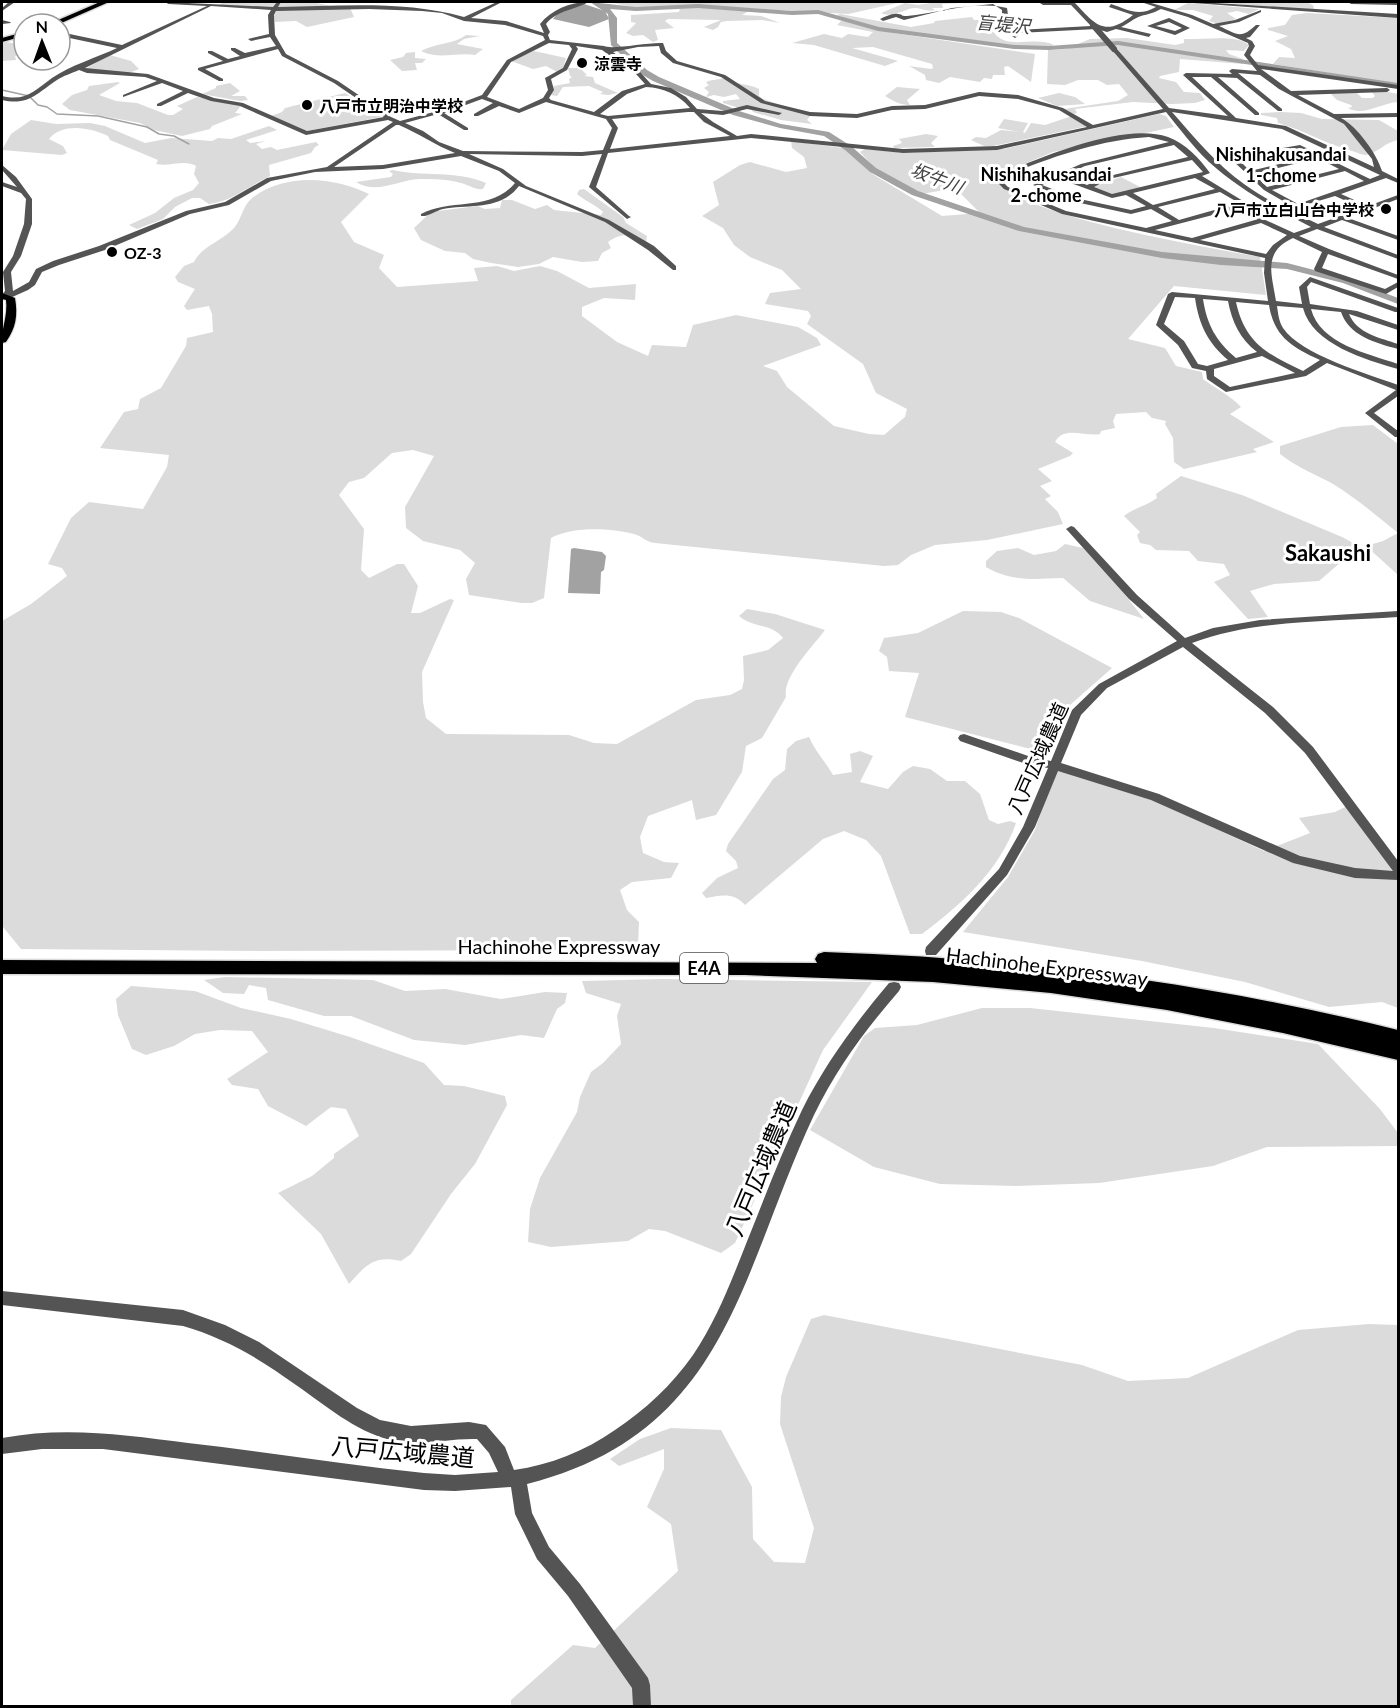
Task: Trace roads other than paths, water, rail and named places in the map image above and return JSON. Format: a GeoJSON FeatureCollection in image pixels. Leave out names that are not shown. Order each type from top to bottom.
{"type":"FeatureCollection","features":[{"type":"Feature","properties":{"kind":"highway"},"geometry":{"type":"LineString","coordinates":[[72,16],[105,2]]}},
{"type":"Feature","properties":{"kind":"highway","name":"Hachinohe Expressway"},"geometry":{"type":"LineString","coordinates":[[2,960],[329,962],[820,959],[931,962],[1042,971],[1165,988],[1292,1012],[1398,1038]]}},
{"type":"Feature","properties":{"kind":"highway","name":"Hachinohe Expressway"},"geometry":{"type":"LineString","coordinates":[[2,967],[771,969],[933,975],[1047,986],[1165,1003],[1297,1028],[1398,1052]]}},
{"type":"Feature","properties":{"kind":"main road"},"geometry":{"type":"LineString","coordinates":[[2,340],[12,322],[11,304],[4,296]]}},
{"type":"Feature","properties":{"kind":"street"},"geometry":{"type":"LineString","coordinates":[[2,10],[12,2]]}},
{"type":"Feature","properties":{"kind":"street"},"geometry":{"type":"LineString","coordinates":[[168,2],[254,8],[273,12],[394,7],[434,10],[465,19],[506,23],[570,44],[600,46],[638,73],[648,84],[671,90],[682,96],[703,118],[735,137]]}},
{"type":"Feature","properties":{"kind":"street"},"geometry":{"type":"LineString","coordinates":[[279,2],[273,12],[272,35],[284,55],[336,82],[389,118],[459,153],[501,170],[524,187],[607,221],[651,248],[673,268]]}},
{"type":"Feature","properties":{"kind":"street"},"geometry":{"type":"LineString","coordinates":[[315,2],[340,8]]}},
{"type":"Feature","properties":{"kind":"street"},"geometry":{"type":"LineString","coordinates":[[465,19],[500,2]]}},
{"type":"Feature","properties":{"kind":"street"},"geometry":{"type":"LineString","coordinates":[[547,38],[543,24],[548,18],[561,10],[583,2]]}},
{"type":"Feature","properties":{"kind":"street"},"geometry":{"type":"LineString","coordinates":[[883,19],[896,15],[904,18],[948,8],[994,2],[1005,9],[1005,15],[1013,25],[1015,37],[1025,38],[1070,34],[1096,35],[1132,21],[1137,15],[1161,8]]}},
{"type":"Feature","properties":{"kind":"street"},"geometry":{"type":"LineString","coordinates":[[1071,2],[1076,19],[1085,27]]}},
{"type":"Feature","properties":{"kind":"street"},"geometry":{"type":"LineString","coordinates":[[1043,3],[1071,2],[1210,159],[1230,177],[1267,201],[1318,227],[1398,257]]}},
{"type":"Feature","properties":{"kind":"street"},"geometry":{"type":"LineString","coordinates":[[1144,2],[1195,19],[1252,45],[1247,55],[1254,66],[1289,93],[1348,125],[1375,159],[1379,171]]}},
{"type":"Feature","properties":{"kind":"street"},"geometry":{"type":"LineString","coordinates":[[1182,2],[1398,16]]}},
{"type":"Feature","properties":{"kind":"street"},"geometry":{"type":"LineString","coordinates":[[1351,2],[1398,4]]}},
{"type":"Feature","properties":{"kind":"street"},"geometry":{"type":"LineString","coordinates":[[2,98],[11,100],[23,98],[206,4]]}},
{"type":"Feature","properties":{"kind":"street"},"geometry":{"type":"LineString","coordinates":[[434,10],[438,4]]}},
{"type":"Feature","properties":{"kind":"street"},"geometry":{"type":"LineString","coordinates":[[1111,6],[1137,15]]}},
{"type":"Feature","properties":{"kind":"street"},"geometry":{"type":"LineString","coordinates":[[948,8],[953,9],[952,15]]}},
{"type":"Feature","properties":{"kind":"street"},"geometry":{"type":"LineString","coordinates":[[1211,26],[1237,21],[1259,11]]}},
{"type":"Feature","properties":{"kind":"street"},"geometry":{"type":"LineString","coordinates":[[1374,16],[1372,14],[1377,12],[1398,11]]}},
{"type":"Feature","properties":{"kind":"street"},"geometry":{"type":"LineString","coordinates":[[1169,27],[1195,19]]}},
{"type":"Feature","properties":{"kind":"street"},"geometry":{"type":"LineString","coordinates":[[1099,20],[1129,31],[1149,35]]}},
{"type":"Feature","properties":{"kind":"street"},"geometry":{"type":"LineString","coordinates":[[1169,20],[1180,24],[1187,28],[1175,33],[1150,26],[1169,20]]}},
{"type":"Feature","properties":{"kind":"street"},"geometry":{"type":"LineString","coordinates":[[1129,31],[1140,26]]}},
{"type":"Feature","properties":{"kind":"street"},"geometry":{"type":"LineString","coordinates":[[1240,38],[1248,36],[1257,26]]}},
{"type":"Feature","properties":{"kind":"street"},"geometry":{"type":"LineString","coordinates":[[1014,32],[1085,27],[1107,30]]}},
{"type":"Feature","properties":{"kind":"street"},"geometry":{"type":"LineString","coordinates":[[251,39],[272,35]]}},
{"type":"Feature","properties":{"kind":"street"},"geometry":{"type":"LineString","coordinates":[[72,37],[122,47]]}},
{"type":"Feature","properties":{"kind":"street"},"geometry":{"type":"LineString","coordinates":[[482,98],[509,61],[547,38]]}},
{"type":"Feature","properties":{"kind":"street"},"geometry":{"type":"LineString","coordinates":[[329,168],[398,122],[482,98],[522,111],[547,99],[551,90],[549,76],[565,69],[575,51],[570,44]]}},
{"type":"Feature","properties":{"kind":"street"},"geometry":{"type":"LineString","coordinates":[[608,51],[645,44],[661,44],[663,52],[675,62],[723,76],[763,102],[810,114]]}},
{"type":"Feature","properties":{"kind":"street"},"geometry":{"type":"LineString","coordinates":[[221,80],[200,69],[280,47]]}},
{"type":"Feature","properties":{"kind":"street"},"geometry":{"type":"LineString","coordinates":[[233,49],[245,55]]}},
{"type":"Feature","properties":{"kind":"street"},"geometry":{"type":"LineString","coordinates":[[210,52],[228,61]]}},
{"type":"Feature","properties":{"kind":"street"},"geometry":{"type":"LineString","coordinates":[[85,65],[81,69],[140,74],[213,100],[241,104],[306,134],[389,118]]}},
{"type":"Feature","properties":{"kind":"street"},"geometry":{"type":"LineString","coordinates":[[1254,66],[1398,89]]}},
{"type":"Feature","properties":{"kind":"street"},"geometry":{"type":"LineString","coordinates":[[1262,73],[1232,70],[1277,107],[1266,106]]}},
{"type":"Feature","properties":{"kind":"street"},"geometry":{"type":"LineString","coordinates":[[1234,119],[1186,75],[1239,76]]}},
{"type":"Feature","properties":{"kind":"street"},"geometry":{"type":"LineString","coordinates":[[1214,77],[1257,114]]}},
{"type":"Feature","properties":{"kind":"street"},"geometry":{"type":"LineString","coordinates":[[125,96],[162,81]]}},
{"type":"Feature","properties":{"kind":"street"},"geometry":{"type":"LineString","coordinates":[[595,115],[622,94],[648,84]]}},
{"type":"Feature","properties":{"kind":"street"},"geometry":{"type":"LineString","coordinates":[[1289,93],[1398,89]]}},
{"type":"Feature","properties":{"kind":"street"},"geometry":{"type":"LineString","coordinates":[[159,105],[188,92]]}},
{"type":"Feature","properties":{"kind":"street"},"geometry":{"type":"LineString","coordinates":[[547,99],[608,118],[680,110],[723,113],[747,107],[792,114],[863,115],[892,108],[925,106],[979,94],[1018,97],[1061,109],[1093,128]]}},
{"type":"Feature","properties":{"kind":"street"},"geometry":{"type":"LineString","coordinates":[[455,123],[475,116],[499,103]]}},
{"type":"Feature","properties":{"kind":"street"},"geometry":{"type":"LineString","coordinates":[[1249,107],[1257,106]]}},
{"type":"Feature","properties":{"kind":"street"},"geometry":{"type":"LineString","coordinates":[[4,296],[26,288],[39,272],[56,263],[102,248],[188,212],[227,204],[269,179],[329,168],[383,167],[459,153],[568,154],[735,137],[775,137],[891,150],[1005,147],[1168,110],[1284,127],[1398,181]]}},
{"type":"Feature","properties":{"kind":"street"},"geometry":{"type":"LineString","coordinates":[[438,112],[466,129]]}},
{"type":"Feature","properties":{"kind":"street"},"geometry":{"type":"LineString","coordinates":[[1333,116],[1398,115]]}},
{"type":"Feature","properties":{"kind":"street"},"geometry":{"type":"LineString","coordinates":[[608,118],[615,128],[592,190],[627,217]]}},
{"type":"Feature","properties":{"kind":"street"},"geometry":{"type":"LineString","coordinates":[[1058,176],[1112,196],[1208,172],[1175,143],[1157,136],[1136,136],[1063,151],[1002,177],[1002,185],[1064,213],[1192,240],[1266,260]]}},
{"type":"Feature","properties":{"kind":"street"},"geometry":{"type":"LineString","coordinates":[[1175,143],[1083,165],[1036,185],[1073,200],[1129,212],[1220,190]]}},
{"type":"Feature","properties":{"kind":"street"},"geometry":{"type":"LineString","coordinates":[[1370,181],[1300,147],[1233,158],[1266,189],[1297,207],[1387,176]]}},
{"type":"Feature","properties":{"kind":"street"},"geometry":{"type":"LineString","coordinates":[[1249,173],[1319,156]]}},
{"type":"Feature","properties":{"kind":"street"},"geometry":{"type":"LineString","coordinates":[[1086,188],[1107,178],[1191,158]]}},
{"type":"Feature","properties":{"kind":"street"},"geometry":{"type":"LineString","coordinates":[[2,167],[29,199],[28,224],[17,256],[7,272],[9,292],[4,296]]}},
{"type":"Feature","properties":{"kind":"street"},"geometry":{"type":"LineString","coordinates":[[1266,189],[1346,169]]}},
{"type":"Feature","properties":{"kind":"street"},"geometry":{"type":"LineString","coordinates":[[1147,230],[1245,204],[1197,176]]}},
{"type":"Feature","properties":{"kind":"street"},"geometry":{"type":"LineString","coordinates":[[423,215],[440,209],[480,204],[504,198],[513,192],[519,182]]}},
{"type":"Feature","properties":{"kind":"street"},"geometry":{"type":"LineString","coordinates":[[2,184],[22,190]]}},
{"type":"Feature","properties":{"kind":"street"},"geometry":{"type":"LineString","coordinates":[[1036,201],[1056,193]]}},
{"type":"Feature","properties":{"kind":"street"},"geometry":{"type":"LineString","coordinates":[[1128,193],[1178,222]]}},
{"type":"Feature","properties":{"kind":"street"},"geometry":{"type":"LineString","coordinates":[[1336,194],[1368,208]]}},
{"type":"Feature","properties":{"kind":"street"},"geometry":{"type":"LineString","coordinates":[[1398,197],[1292,236],[1276,245],[1266,260],[1277,322],[1283,333],[1304,349],[1398,390],[1369,413],[1398,435]]}},
{"type":"Feature","properties":{"kind":"street"},"geometry":{"type":"LineString","coordinates":[[1232,207],[1326,251],[1398,277]]}},
{"type":"Feature","properties":{"kind":"street"},"geometry":{"type":"LineString","coordinates":[[1342,218],[1398,238]]}},
{"type":"Feature","properties":{"kind":"street"},"geometry":{"type":"LineString","coordinates":[[1192,240],[1260,221]]}},
{"type":"Feature","properties":{"kind":"street"},"geometry":{"type":"LineString","coordinates":[[1326,251],[1318,269],[1386,292],[1398,284]]}},
{"type":"Feature","properties":{"kind":"street"},"geometry":{"type":"LineString","coordinates":[[1398,310],[1310,279],[1303,287],[1310,319],[1328,337],[1398,367]]}},
{"type":"Feature","properties":{"kind":"street"},"geometry":{"type":"LineString","coordinates":[[1263,353],[1208,369],[1195,366],[1191,355],[1172,333],[1160,325],[1172,294],[1344,310],[1398,328]]}},
{"type":"Feature","properties":{"kind":"street"},"geometry":{"type":"LineString","coordinates":[[1199,297],[1204,327],[1215,345],[1233,361]]}},
{"type":"Feature","properties":{"kind":"street"},"geometry":{"type":"LineString","coordinates":[[1231,299],[1237,326],[1248,341],[1263,353],[1303,374]]}},
{"type":"Feature","properties":{"kind":"street"},"geometry":{"type":"LineString","coordinates":[[1344,310],[1346,320],[1352,327],[1398,347]]}},
{"type":"Feature","properties":{"kind":"street"},"geometry":{"type":"LineString","coordinates":[[1208,369],[1213,379],[1229,390],[1303,374],[1327,360]]}},
{"type":"Feature","properties":{"kind":"street"},"geometry":{"type":"LineString","coordinates":[[1071,529],[1133,597],[1184,642],[1269,710],[1309,750],[1398,869]]}},
{"type":"Feature","properties":{"kind":"street","name":"八戸広域農道"},"geometry":{"type":"LineString","coordinates":[[931,951],[1004,872],[1029,827],[1076,713],[1103,686],[1184,642],[1213,632],[1260,623],[1398,614]]}},
{"type":"Feature","properties":{"kind":"street"},"geometry":{"type":"LineString","coordinates":[[964,738],[1030,761],[1053,765],[1155,797],[1297,860],[1355,873],[1398,876]]}},
{"type":"Feature","properties":{"kind":"street","name":"八戸広域農道"},"geometry":{"type":"LineString","coordinates":[[2,1446],[54,1438],[109,1441],[455,1483],[513,1479],[570,1463],[622,1438],[659,1406],[686,1377],[719,1322],[815,1100],[851,1039],[894,987]]}},
{"type":"Feature","properties":{"kind":"street"},"geometry":{"type":"LineString","coordinates":[[2,1299],[183,1318],[205,1324],[252,1346],[344,1409],[388,1431],[409,1435],[480,1431],[502,1456],[513,1479],[524,1514],[543,1553],[574,1590],[641,1685],[642,1707]]}},
{"type":"Feature","properties":{"kind":"waterway","name":"坂牛川"},"geometry":{"type":"LineString","coordinates":[[593,2],[608,9],[611,13],[614,23],[613,44],[644,72],[736,113],[780,126],[826,134],[848,148],[873,170],[915,193],[1022,229],[1162,255],[1221,262],[1287,266],[1346,281],[1398,301]]}},
{"type":"Feature","properties":{"kind":"waterway","name":"盲堤沢"},"geometry":{"type":"LineString","coordinates":[[605,6],[636,9],[698,6],[792,13],[818,12],[878,29],[1014,47],[1049,48],[1118,43],[1398,85]]}},
{"type":"Feature","properties":{"kind":"waterway"},"geometry":{"type":"LineString","coordinates":[[2,90],[29,96],[38,105],[47,107],[57,114],[98,116],[147,127],[159,134],[174,136],[189,144]]}},
{"type":"Feature","properties":{"kind":"place","name":"涼雲寺"},"geometry":{"type":"Point","coordinates":[582,63]}},
{"type":"Feature","properties":{"kind":"place","name":"八戸市立明治中学校"},"geometry":{"type":"Point","coordinates":[307,105]}},
{"type":"Feature","properties":{"kind":"place","name":"八戸市立白山台中学校"},"geometry":{"type":"Point","coordinates":[1386,209]}},
{"type":"Feature","properties":{"kind":"place","name":"OZ-3"},"geometry":{"type":"Point","coordinates":[112,252]}},
{"type":"Feature","properties":{"kind":"district","name":"Nishihakusandai 1-chome"},"geometry":{"type":"Point","coordinates":[1281,164]}},
{"type":"Feature","properties":{"kind":"district","name":"Nishihakusandai 2-chome"},"geometry":{"type":"Point","coordinates":[1046,184]}},
{"type":"Feature","properties":{"kind":"district","name":"Sakaushi"},"geometry":{"type":"Point","coordinates":[1328,552]}}]}
